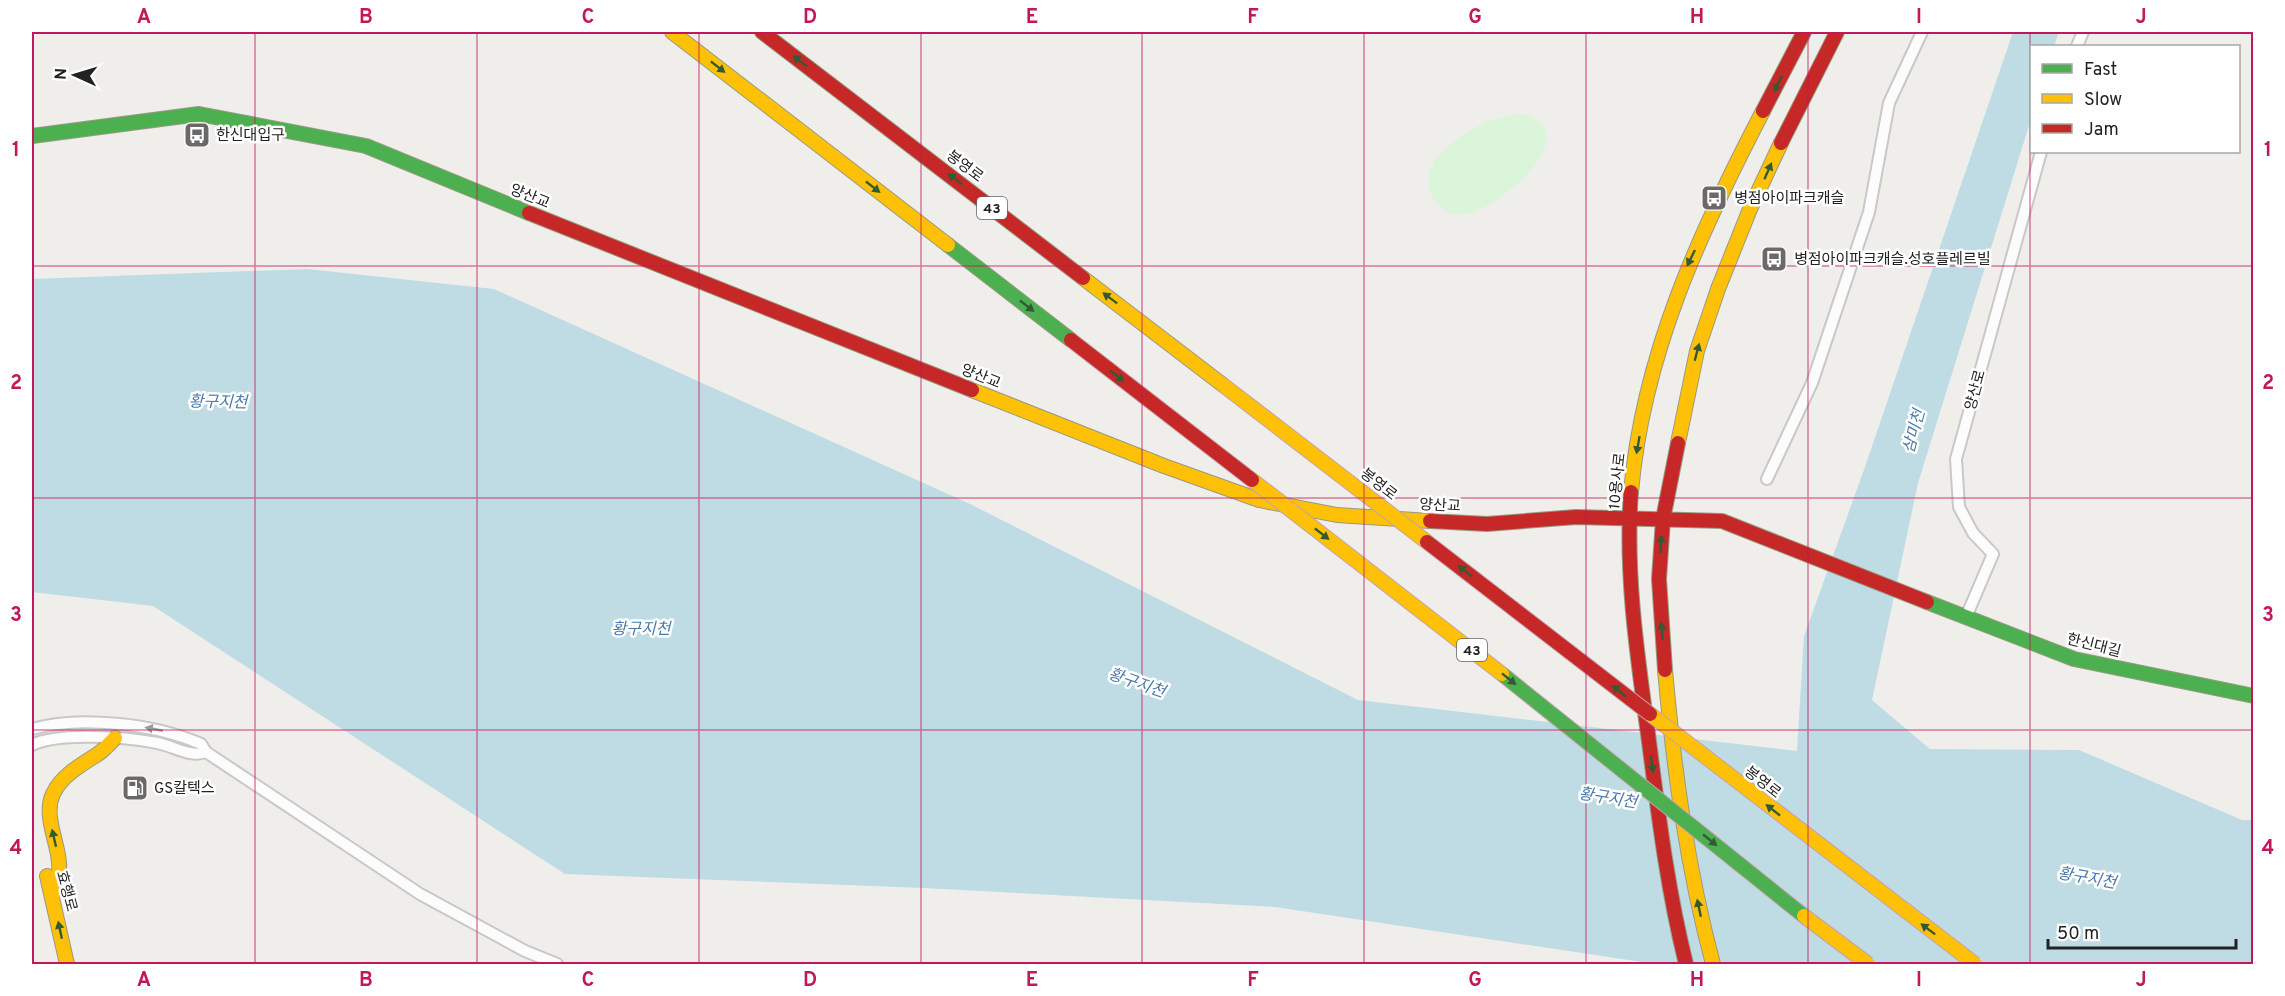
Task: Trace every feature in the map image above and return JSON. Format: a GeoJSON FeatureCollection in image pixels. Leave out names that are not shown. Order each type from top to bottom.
{"type":"FeatureCollection","features":[{"type":"Feature","properties":{"kind":"main road","name":"43"},"geometry":{"type":"LineString","coordinates":[[672,32],[1484,658],[1835,941],[1868,964]]}},
{"type":"Feature","properties":{"kind":"main road","name":"봉영로"},"geometry":{"type":"LineString","coordinates":[[762,32],[1975,964]]}},
{"type":"Feature","properties":{"kind":"main road","name":"10용사로"},"geometry":{"type":"LineString","coordinates":[[1686,964],[1665,863],[1637,659],[1630,518],[1634,464],[1649,386],[1662,337],[1687,266],[1804,32]]}},
{"type":"Feature","properties":{"kind":"main road"},"geometry":{"type":"LineString","coordinates":[[1713,964],[1689,862],[1674,758],[1660,602],[1659,579],[1663,519],[1697,351],[1718,289],[1750,209],[1837,32]]}},
{"type":"Feature","properties":{"kind":"main road","name":"양산교"},"geometry":{"type":"LineString","coordinates":[[32,136],[200,114],[366,146],[635,257],[1164,466],[1259,500],[1337,515],[1487,524],[1576,517],[1722,521],[1750,530],[1933,605]]}},
{"type":"Feature","properties":{"kind":"main road"},"geometry":{"type":"LineString","coordinates":[[1649,386],[1664,401],[1688,394]]}},
{"type":"Feature","properties":{"kind":"main road","name":"한신대길"},"geometry":{"type":"LineString","coordinates":[[1933,605],[2074,659],[2253,696]]}},
{"type":"Feature","properties":{"kind":"main road"},"geometry":{"type":"LineString","coordinates":[[52,895],[59,878],[59,861],[52,831],[50,805],[53,793],[79,764],[100,753],[115,738]]}},
{"type":"Feature","properties":{"kind":"main road","name":"효행로"},"geometry":{"type":"LineString","coordinates":[[43,863],[66,964]]}},
{"type":"Feature","properties":{"kind":"main road"},"geometry":{"type":"LineString","coordinates":[[50,952],[66,964]]}},
{"type":"Feature","properties":{"kind":"lane"},"geometry":{"type":"LineString","coordinates":[[1767,479],[1812,383],[1869,212],[1889,104],[1922,32]]}},
{"type":"Feature","properties":{"kind":"lane","name":"양산로"},"geometry":{"type":"LineString","coordinates":[[1965,617],[1993,554],[1972,534],[1959,507],[1956,459],[2041,153]]}},
{"type":"Feature","properties":{"kind":"lane"},"geometry":{"type":"LineString","coordinates":[[32,729],[53,724],[121,724],[166,731],[201,744],[206,752],[420,894],[525,951],[556,964]]}},
{"type":"Feature","properties":{"kind":"lane"},"geometry":{"type":"LineString","coordinates":[[32,745],[39,741],[66,737],[115,738],[158,743],[196,756],[206,752]]}},
{"type":"Feature","properties":{"kind":"green space"},"geometry":{"type":"Polygon","coordinates":[[[1520,114],[1535,118],[1545,130],[1546,142],[1532,169],[1506,194],[1477,210],[1466,214],[1456,214],[1440,207],[1431,192],[1429,174],[1432,165],[1443,151],[1460,137],[1488,121],[1520,114]]]}},
{"type":"Feature","properties":{"kind":"water","name":"황구지천"},"geometry":{"type":"Polygon","coordinates":[[[2013,32],[2059,32],[2054,45],[2030,45],[2030,122],[1918,483],[1872,700],[1930,749],[2079,750],[2242,820],[2253,820],[2253,964],[1655,964],[1275,907],[924,888],[565,874],[153,606],[32,592],[32,279],[307,269],[494,289],[970,504],[1358,700],[1797,751],[1804,636],[1865,467],[2013,32]]]}},
{"type":"Feature","properties":{"kind":"traffic: fast"},"geometry":{"type":"LineString","coordinates":[[32,136],[199,114],[366,146],[529,213]]}},
{"type":"Feature","properties":{"kind":"traffic: fast"},"geometry":{"type":"LineString","coordinates":[[948,245],[1071,340]]}},
{"type":"Feature","properties":{"kind":"traffic: fast"},"geometry":{"type":"LineString","coordinates":[[1927,602],[2074,659],[2254,696]]}},
{"type":"Feature","properties":{"kind":"traffic: fast"},"geometry":{"type":"LineString","coordinates":[[1502,674],[1804,916]]}},
{"type":"Feature","properties":{"kind":"traffic: slow"},"geometry":{"type":"LineString","coordinates":[[672,32],[948,245]]}},
{"type":"Feature","properties":{"kind":"traffic: slow"},"geometry":{"type":"LineString","coordinates":[[1631,492],[1648,391],[1661,343],[1678,295],[1717,202],[1763,111]]}},
{"type":"Feature","properties":{"kind":"traffic: slow"},"geometry":{"type":"LineString","coordinates":[[1678,443],[1697,351],[1718,289],[1750,209],[1781,143]]}},
{"type":"Feature","properties":{"kind":"traffic: slow"},"geometry":{"type":"LineString","coordinates":[[1083,278],[1223,385]]}},
{"type":"Feature","properties":{"kind":"traffic: slow"},"geometry":{"type":"LineString","coordinates":[[1223,385],[1427,542]]}},
{"type":"Feature","properties":{"kind":"traffic: slow"},"geometry":{"type":"LineString","coordinates":[[972,390],[1164,466],[1259,500],[1337,515],[1430,521]]}},
{"type":"Feature","properties":{"kind":"traffic: slow"},"geometry":{"type":"LineString","coordinates":[[1252,480],[1502,674]]}},
{"type":"Feature","properties":{"kind":"traffic: slow"},"geometry":{"type":"LineString","coordinates":[[1665,670],[1689,855],[1713,964]]}},
{"type":"Feature","properties":{"kind":"traffic: slow"},"geometry":{"type":"LineString","coordinates":[[1650,714],[1975,964]]}},
{"type":"Feature","properties":{"kind":"traffic: slow"},"geometry":{"type":"LineString","coordinates":[[53,895],[59,867],[50,820],[50,802],[53,794],[67,776],[115,738]]}},
{"type":"Feature","properties":{"kind":"traffic: slow"},"geometry":{"type":"LineString","coordinates":[[47,876],[67,964]]}},
{"type":"Feature","properties":{"kind":"traffic: slow"},"geometry":{"type":"LineString","coordinates":[[1804,916],[1868,964]]}},
{"type":"Feature","properties":{"kind":"traffic: jam"},"geometry":{"type":"LineString","coordinates":[[762,32],[1083,278]]}},
{"type":"Feature","properties":{"kind":"traffic: jam"},"geometry":{"type":"LineString","coordinates":[[1763,111],[1804,32]]}},
{"type":"Feature","properties":{"kind":"traffic: jam"},"geometry":{"type":"LineString","coordinates":[[1781,143],[1837,32]]}},
{"type":"Feature","properties":{"kind":"traffic: jam"},"geometry":{"type":"LineString","coordinates":[[529,213],[972,390]]}},
{"type":"Feature","properties":{"kind":"traffic: jam"},"geometry":{"type":"LineString","coordinates":[[1071,340],[1252,480]]}},
{"type":"Feature","properties":{"kind":"traffic: jam"},"geometry":{"type":"LineString","coordinates":[[1665,670],[1659,579],[1663,519],[1678,443]]}},
{"type":"Feature","properties":{"kind":"traffic: jam"},"geometry":{"type":"LineString","coordinates":[[1631,492],[1631,583],[1636,643],[1655,792],[1673,907],[1686,964]]}},
{"type":"Feature","properties":{"kind":"traffic: jam"},"geometry":{"type":"LineString","coordinates":[[1430,521],[1487,524],[1576,517],[1722,521],[1927,602]]}},
{"type":"Feature","properties":{"kind":"traffic: jam"},"geometry":{"type":"LineString","coordinates":[[1427,542],[1650,714]]}},
{"type":"Feature","properties":{"kind":"place","name":"한신대입구"},"geometry":{"type":"Point","coordinates":[197,135]}},
{"type":"Feature","properties":{"kind":"place","name":"병점아이파크캐슬"},"geometry":{"type":"Point","coordinates":[1714,198]}},
{"type":"Feature","properties":{"kind":"place","name":"병점아이파크캐슬.성호플레르빌"},"geometry":{"type":"Point","coordinates":[1774,259]}},
{"type":"Feature","properties":{"kind":"place","name":"GS칼텍스"},"geometry":{"type":"Point","coordinates":[135,788]}},
{"type":"Feature","properties":{"kind":"water label","name":"삼미천"},"geometry":{"type":"Point","coordinates":[1913,431]}}]}
